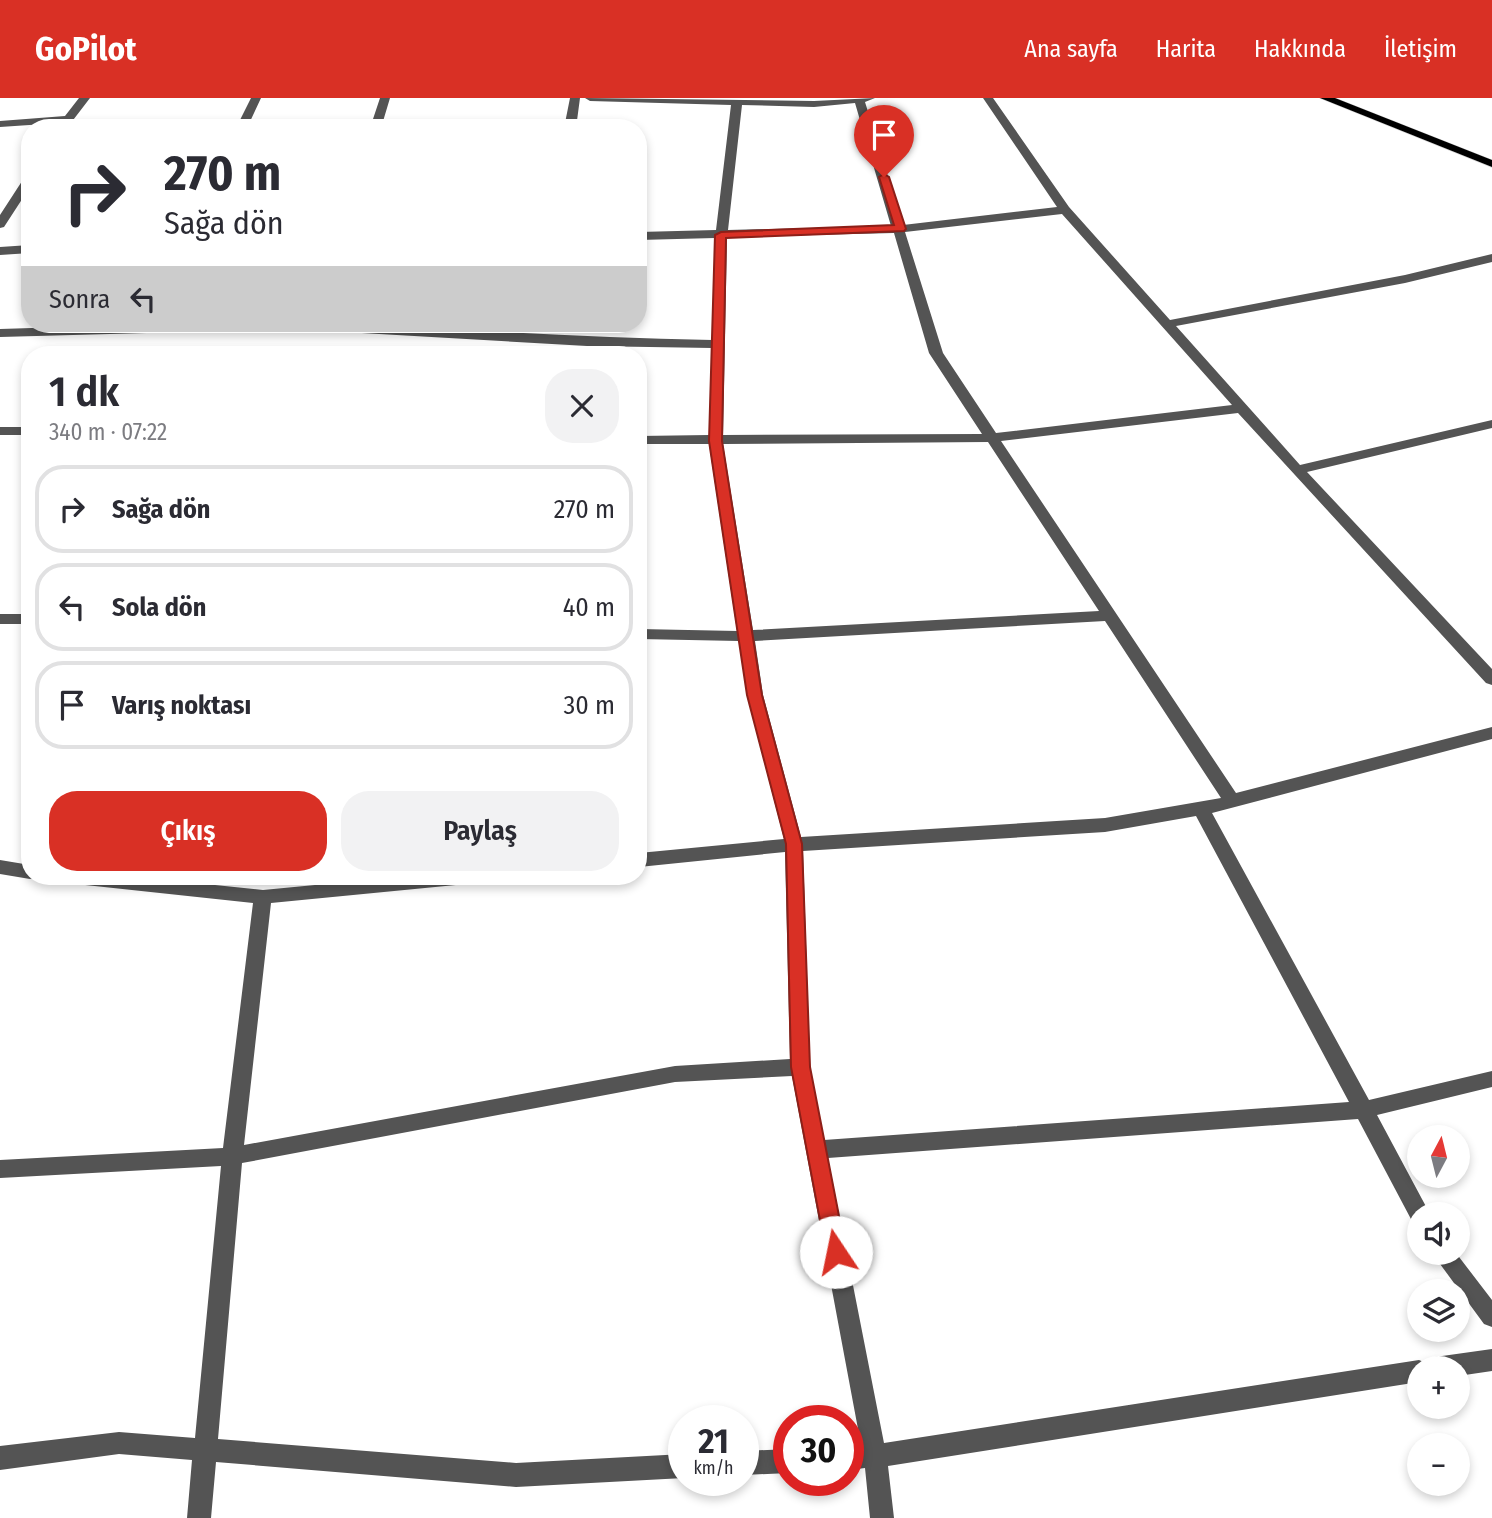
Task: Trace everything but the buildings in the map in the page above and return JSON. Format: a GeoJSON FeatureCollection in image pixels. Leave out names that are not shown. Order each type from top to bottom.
{"type":"FeatureCollection","features":[{"type":"Feature","properties":{"kind":"main road"},"geometry":{"type":"LineString","coordinates":[[1325,98],[1492,164]]}},
{"type":"Feature","properties":{"kind":"street"},"geometry":{"type":"LineString","coordinates":[[67,119],[85,98]]}},
{"type":"Feature","properties":{"kind":"street"},"geometry":{"type":"LineString","coordinates":[[246,119],[256,98]]}},
{"type":"Feature","properties":{"kind":"street"},"geometry":{"type":"LineString","coordinates":[[378,119],[385,98]]}},
{"type":"Feature","properties":{"kind":"street"},"geometry":{"type":"LineString","coordinates":[[572,119],[575,98]]}},
{"type":"Feature","properties":{"kind":"street"},"geometry":{"type":"LineString","coordinates":[[590,98],[814,104],[865,99],[936,353],[1232,801]]}},
{"type":"Feature","properties":{"kind":"street"},"geometry":{"type":"LineString","coordinates":[[988,98],[1065,210],[1297,470],[1492,679]]}},
{"type":"Feature","properties":{"kind":"street"},"geometry":{"type":"LineString","coordinates":[[737,102],[721,235],[716,441],[755,695],[794,844],[800,1067],[875,1456],[882,1518]]}},
{"type":"Feature","properties":{"kind":"street"},"geometry":{"type":"LineString","coordinates":[[0,124],[21,124]]}},
{"type":"Feature","properties":{"kind":"street"},"geometry":{"type":"LineString","coordinates":[[0,224],[21,191]]}},
{"type":"Feature","properties":{"kind":"street"},"geometry":{"type":"LineString","coordinates":[[647,236],[901,229],[1065,210]]}},
{"type":"Feature","properties":{"kind":"street"},"geometry":{"type":"LineString","coordinates":[[0,251],[21,250]]}},
{"type":"Feature","properties":{"kind":"street"},"geometry":{"type":"LineString","coordinates":[[1168,324],[1405,279],[1492,258]]}},
{"type":"Feature","properties":{"kind":"street"},"geometry":{"type":"LineString","coordinates":[[0,333],[21,332]]}},
{"type":"Feature","properties":{"kind":"street"},"geometry":{"type":"LineString","coordinates":[[431,333],[587,342],[718,344]]}},
{"type":"Feature","properties":{"kind":"street"},"geometry":{"type":"LineString","coordinates":[[647,440],[993,438],[1243,408]]}},
{"type":"Feature","properties":{"kind":"street"},"geometry":{"type":"LineString","coordinates":[[1297,470],[1492,424]]}},
{"type":"Feature","properties":{"kind":"street"},"geometry":{"type":"LineString","coordinates":[[0,431],[21,431]]}},
{"type":"Feature","properties":{"kind":"street"},"geometry":{"type":"LineString","coordinates":[[647,634],[746,636],[1109,616]]}},
{"type":"Feature","properties":{"kind":"street"},"geometry":{"type":"LineString","coordinates":[[0,619],[21,620]]}},
{"type":"Feature","properties":{"kind":"street"},"geometry":{"type":"LineString","coordinates":[[647,859],[794,844],[1105,825],[1232,801],[1492,733]]}},
{"type":"Feature","properties":{"kind":"street"},"geometry":{"type":"LineString","coordinates":[[1201,808],[1414,1202]]}},
{"type":"Feature","properties":{"kind":"street"},"geometry":{"type":"LineString","coordinates":[[0,867],[21,870]]}},
{"type":"Feature","properties":{"kind":"street"},"geometry":{"type":"LineString","coordinates":[[151,885],[263,897],[385,885]]}},
{"type":"Feature","properties":{"kind":"street"},"geometry":{"type":"LineString","coordinates":[[199,1518],[232,1156],[263,897]]}},
{"type":"Feature","properties":{"kind":"street"},"geometry":{"type":"LineString","coordinates":[[0,1170],[232,1156],[676,1074],[800,1067]]}},
{"type":"Feature","properties":{"kind":"street"},"geometry":{"type":"LineString","coordinates":[[816,1150],[1364,1110],[1492,1079]]}},
{"type":"Feature","properties":{"kind":"street"},"geometry":{"type":"LineString","coordinates":[[1452,1265],[1492,1317]]}},
{"type":"Feature","properties":{"kind":"street"},"geometry":{"type":"LineString","coordinates":[[1470,1363],[1492,1360]]}},
{"type":"Feature","properties":{"kind":"street"},"geometry":{"type":"LineString","coordinates":[[864,1457],[1407,1373]]}},
{"type":"Feature","properties":{"kind":"street"},"geometry":{"type":"LineString","coordinates":[[0,1458],[119,1443],[516,1475],[668,1467]]}},
{"type":"Feature","properties":{"kind":"route"},"geometry":{"type":"LineString","coordinates":[[836,1252],[800,1067],[794,844],[755,695],[716,441],[721,235],[901,229],[884,177]]}}]}
